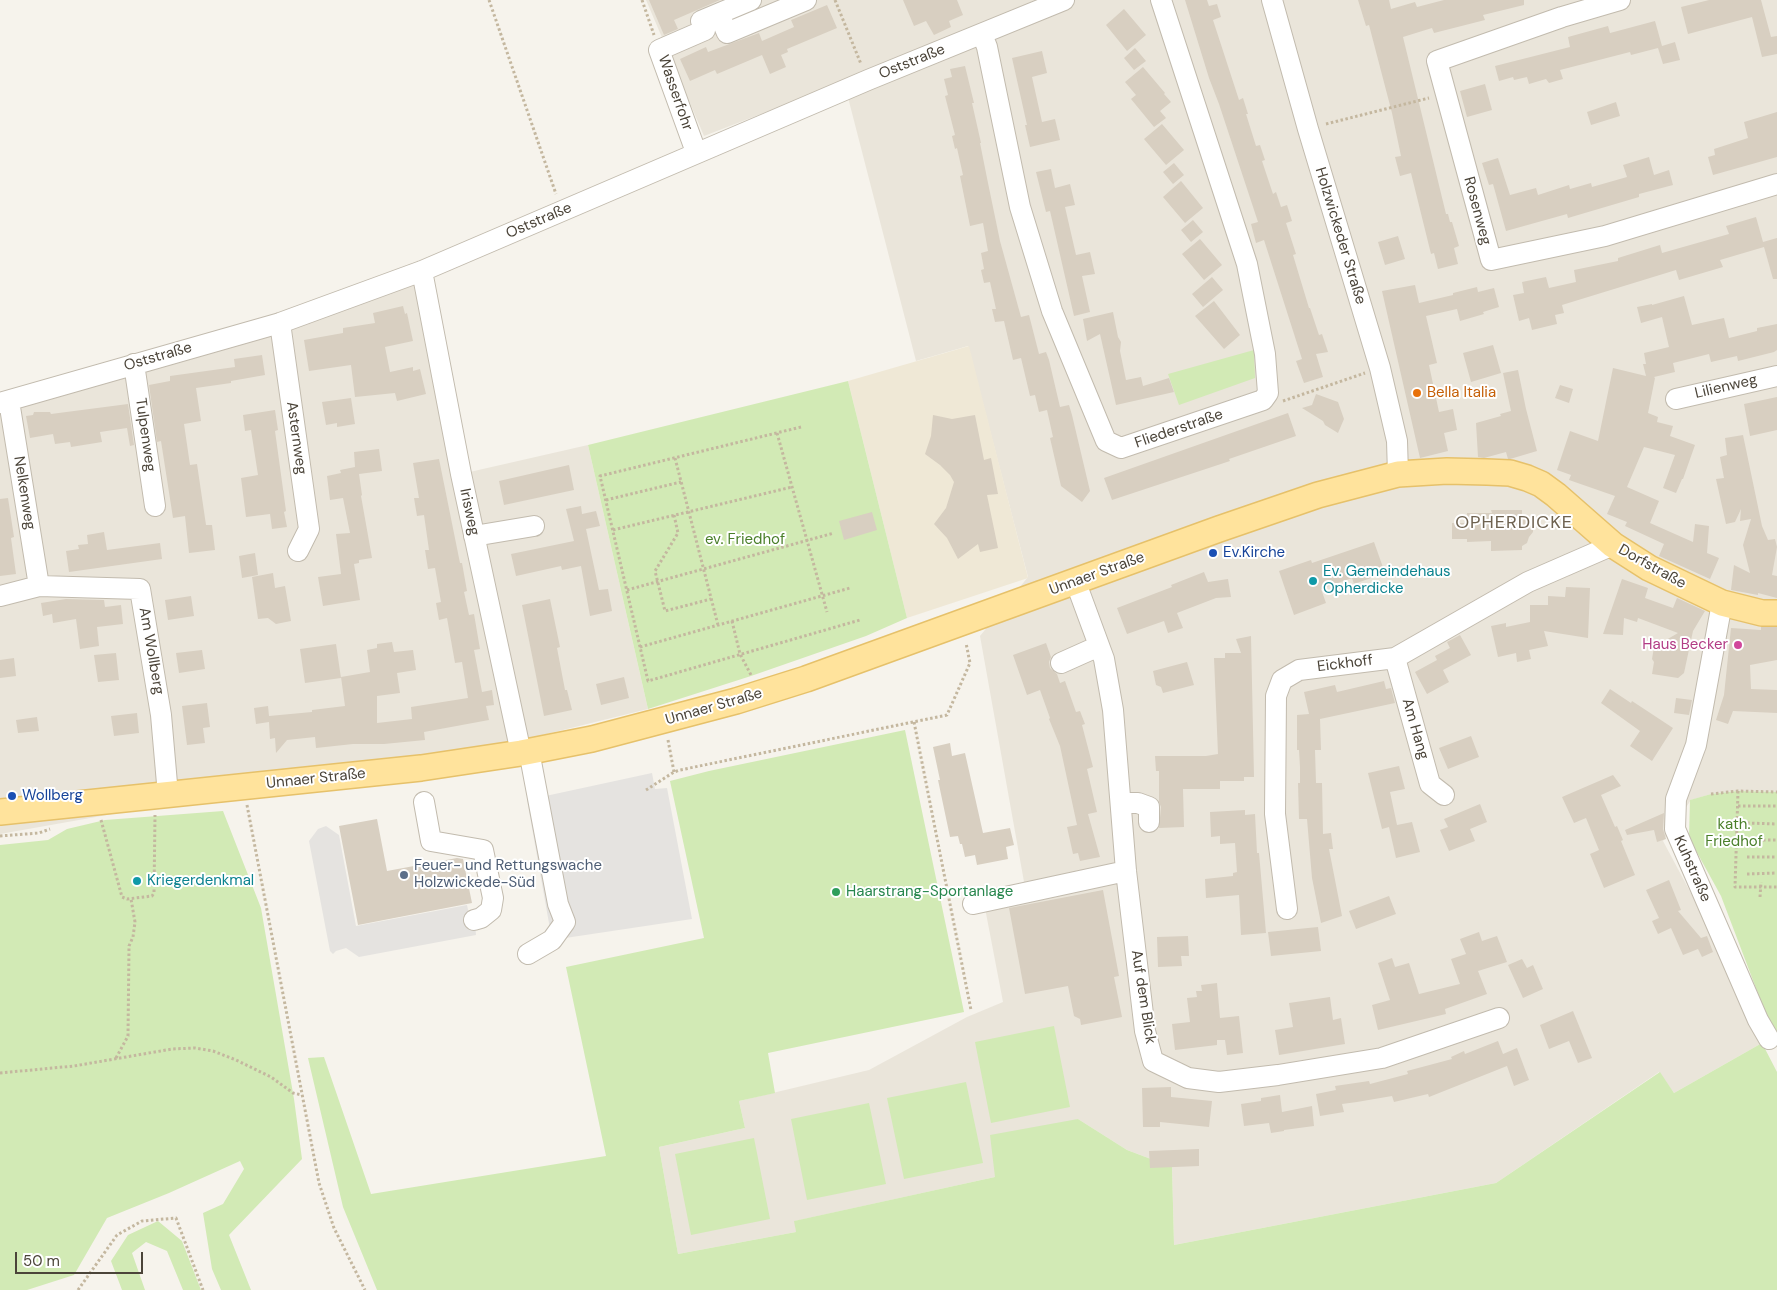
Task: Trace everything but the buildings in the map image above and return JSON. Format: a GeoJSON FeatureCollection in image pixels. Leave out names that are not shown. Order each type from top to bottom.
{"type":"FeatureCollection","features":[{"type":"Feature","properties":{"kind":"main road","name":"Dorfstraße"},"geometry":{"type":"LineString","coordinates":[[1398,474],[1447,470],[1510,473],[1527,478],[1541,484],[1556,494],[1613,545],[1649,568],[1722,603],[1762,613],[1777,613]]}},
{"type":"Feature","properties":{"kind":"main road","name":"Unnaer Straße"},"geometry":{"type":"LineString","coordinates":[[0,812],[162,803],[244,787],[421,768],[525,752],[600,736],[736,701],[866,659],[1218,529],[1318,495],[1398,474]]}},
{"type":"Feature","properties":{"kind":"street","name":"Wasserfohr"},"geometry":{"type":"LineString","coordinates":[[696,152],[659,50],[705,30],[702,21],[751,0]]}},
{"type":"Feature","properties":{"kind":"street"},"geometry":{"type":"LineString","coordinates":[[719,14],[726,33],[806,0]]}},
{"type":"Feature","properties":{"kind":"street","name":"Oststraße"},"geometry":{"type":"LineString","coordinates":[[4,402],[280,323],[422,271],[696,152],[1064,0]]}},
{"type":"Feature","properties":{"kind":"street"},"geometry":{"type":"LineString","coordinates":[[1161,0],[1247,264],[1265,354],[1268,394]]}},
{"type":"Feature","properties":{"kind":"street","name":"Holzwickeder Straße"},"geometry":{"type":"LineString","coordinates":[[1272,0],[1308,129],[1380,368],[1397,440],[1398,474]]}},
{"type":"Feature","properties":{"kind":"street","name":"Rosenweg"},"geometry":{"type":"LineString","coordinates":[[1620,0],[1562,17],[1437,61],[1491,260],[1605,236],[1777,184]]}},
{"type":"Feature","properties":{"kind":"street","name":"Fliederstraße"},"geometry":{"type":"LineString","coordinates":[[982,34],[987,47],[1020,207],[1052,310],[1106,441],[1121,448],[1263,400],[1268,394]]}},
{"type":"Feature","properties":{"kind":"street","name":"Irisweg"},"geometry":{"type":"LineString","coordinates":[[422,271],[474,536],[525,752],[558,904],[565,922],[552,940],[528,954]]}},
{"type":"Feature","properties":{"kind":"street","name":"Asternweg"},"geometry":{"type":"LineString","coordinates":[[280,323],[309,529],[298,551]]}},
{"type":"Feature","properties":{"kind":"street","name":"Tulpenweg"},"geometry":{"type":"LineString","coordinates":[[134,364],[155,506]]}},
{"type":"Feature","properties":{"kind":"street","name":"Lilienweg"},"geometry":{"type":"LineString","coordinates":[[1676,399],[1777,376]]}},
{"type":"Feature","properties":{"kind":"street","name":"Nelkenweg"},"geometry":{"type":"LineString","coordinates":[[4,402],[39,586]]}},
{"type":"Feature","properties":{"kind":"street"},"geometry":{"type":"LineString","coordinates":[[474,536],[534,526]]}},
{"type":"Feature","properties":{"kind":"street","name":"Eickhoff"},"geometry":{"type":"LineString","coordinates":[[1287,909],[1275,814],[1276,696],[1282,680],[1299,670],[1395,658],[1528,582],[1613,545]]}},
{"type":"Feature","properties":{"kind":"street","name":"Auf dem Blick"},"geometry":{"type":"LineString","coordinates":[[1076,582],[1104,658],[1113,710],[1126,871],[1145,1030],[1154,1060],[1188,1078],[1219,1082],[1278,1075],[1382,1058],[1499,1018]]}},
{"type":"Feature","properties":{"kind":"street","name":"Am Wollberg"},"geometry":{"type":"LineString","coordinates":[[0,596],[39,586],[140,589],[161,715],[162,803]]}},
{"type":"Feature","properties":{"kind":"street","name":"Kuhstraße"},"geometry":{"type":"LineString","coordinates":[[1722,603],[1696,745],[1676,798],[1675,829],[1758,1020],[1769,1039]]}},
{"type":"Feature","properties":{"kind":"street"},"geometry":{"type":"LineString","coordinates":[[1061,663],[1099,646]]}},
{"type":"Feature","properties":{"kind":"street","name":"Am Hang"},"geometry":{"type":"LineString","coordinates":[[1395,658],[1430,784],[1444,795]]}},
{"type":"Feature","properties":{"kind":"street"},"geometry":{"type":"LineString","coordinates":[[424,802],[432,840],[483,850],[493,898],[491,910],[481,918],[474,920]]}},
{"type":"Feature","properties":{"kind":"street"},"geometry":{"type":"LineString","coordinates":[[1120,803],[1138,803],[1149,807],[1149,822]]}},
{"type":"Feature","properties":{"kind":"street"},"geometry":{"type":"LineString","coordinates":[[972,904],[1126,871]]}},
{"type":"Feature","properties":{"kind":"path"},"geometry":{"type":"LineString","coordinates":[[489,0],[562,211]]}},
{"type":"Feature","properties":{"kind":"path"},"geometry":{"type":"LineString","coordinates":[[642,0],[659,50]]}},
{"type":"Feature","properties":{"kind":"path"},"geometry":{"type":"LineString","coordinates":[[835,0],[868,80]]}},
{"type":"Feature","properties":{"kind":"path"},"geometry":{"type":"LineString","coordinates":[[1308,129],[1445,94]]}},
{"type":"Feature","properties":{"kind":"path"},"geometry":{"type":"LineString","coordinates":[[1268,394],[1282,401],[1380,368]]}},
{"type":"Feature","properties":{"kind":"path"},"geometry":{"type":"LineString","coordinates":[[801,428],[600,476],[648,680],[860,620]]}},
{"type":"Feature","properties":{"kind":"path"},"geometry":{"type":"LineString","coordinates":[[777,433],[827,612]]}},
{"type":"Feature","properties":{"kind":"path"},"geometry":{"type":"LineString","coordinates":[[675,458],[718,625]]}},
{"type":"Feature","properties":{"kind":"path"},"geometry":{"type":"LineString","coordinates":[[606,500],[681,482]]}},
{"type":"Feature","properties":{"kind":"path"},"geometry":{"type":"LineString","coordinates":[[613,530],[792,487]]}},
{"type":"Feature","properties":{"kind":"path"},"geometry":{"type":"LineString","coordinates":[[674,515],[678,533],[655,571],[665,611],[711,599]]}},
{"type":"Feature","properties":{"kind":"path"},"geometry":{"type":"LineString","coordinates":[[627,590],[834,533]]}},
{"type":"Feature","properties":{"kind":"path"},"geometry":{"type":"LineString","coordinates":[[640,647],[850,588]]}},
{"type":"Feature","properties":{"kind":"path"},"geometry":{"type":"LineString","coordinates":[[732,621],[740,654],[753,680]]}},
{"type":"Feature","properties":{"kind":"path"},"geometry":{"type":"LineString","coordinates":[[646,790],[680,770],[947,715],[970,663],[966,641]]}},
{"type":"Feature","properties":{"kind":"path"},"geometry":{"type":"LineString","coordinates":[[914,722],[971,1010]]}},
{"type":"Feature","properties":{"kind":"path"},"geometry":{"type":"LineString","coordinates":[[244,787],[319,1183],[334,1228],[365,1290]]}},
{"type":"Feature","properties":{"kind":"path"},"geometry":{"type":"LineString","coordinates":[[1738,791],[1735,886],[1777,887]]}},
{"type":"Feature","properties":{"kind":"path"},"geometry":{"type":"LineString","coordinates":[[1711,794],[1738,791],[1777,792]]}},
{"type":"Feature","properties":{"kind":"path"},"geometry":{"type":"LineString","coordinates":[[100,817],[122,896],[128,899],[152,896],[154,893],[162,803]]}},
{"type":"Feature","properties":{"kind":"path"},"geometry":{"type":"LineString","coordinates":[[1738,806],[1777,806]]}},
{"type":"Feature","properties":{"kind":"path"},"geometry":{"type":"LineString","coordinates":[[1747,823],[1777,824]]}},
{"type":"Feature","properties":{"kind":"path"},"geometry":{"type":"LineString","coordinates":[[1748,840],[1777,840]]}},
{"type":"Feature","properties":{"kind":"path"},"geometry":{"type":"LineString","coordinates":[[1747,856],[1777,857]]}},
{"type":"Feature","properties":{"kind":"path"},"geometry":{"type":"LineString","coordinates":[[1747,874],[1777,873]]}},
{"type":"Feature","properties":{"kind":"path"},"geometry":{"type":"LineString","coordinates":[[1760,897],[1761,882]]}},
{"type":"Feature","properties":{"kind":"path"},"geometry":{"type":"LineString","coordinates":[[116,1059],[128,1036],[130,946],[135,922],[131,898]]}},
{"type":"Feature","properties":{"kind":"path"},"geometry":{"type":"LineString","coordinates":[[0,1073],[74,1066],[172,1049],[195,1048],[213,1051],[270,1077],[293,1093],[302,1095]]}},
{"type":"Feature","properties":{"kind":"path"},"geometry":{"type":"LineString","coordinates":[[78,1290],[117,1235],[142,1221],[176,1218],[203,1290]]}},
{"type":"Feature","properties":{"kind":"shaded area"},"geometry":{"type":"Polygon","coordinates":[[[646,0],[1777,0],[1777,792],[1738,791],[1711,794],[1691,800],[1663,841],[1769,1039],[1674,1093],[1659,1072],[1496,1183],[1174,1245],[1172,1167],[1127,1150],[1078,1119],[995,1177],[795,1221],[796,1232],[678,1254],[659,1147],[745,1128],[739,1101],[869,1070],[967,1017],[1003,1002],[985,908],[1026,893],[980,636],[1028,577],[968,346],[916,361],[844,82],[704,136],[646,0]]]}},
{"type":"Feature","properties":{"kind":"shaded area"},"geometry":{"type":"Polygon","coordinates":[[[422,271],[461,474],[588,445],[648,709],[502,745],[0,834],[0,403],[422,271]]]}},
{"type":"Feature","properties":{"kind":"shaded area"},"geometry":{"type":"Polygon","coordinates":[[[969,346],[1028,578],[907,618],[848,381],[969,346]]]}},
{"type":"Feature","properties":{"kind":"shaded area"},"geometry":{"type":"Polygon","coordinates":[[[652,773],[655,789],[667,788],[692,919],[552,940],[527,800],[652,773]]]}},
{"type":"Feature","properties":{"kind":"shaded area"},"geometry":{"type":"Polygon","coordinates":[[[326,826],[339,835],[356,926],[467,905],[471,924],[475,924],[476,935],[359,957],[346,948],[333,954],[330,951],[309,841],[318,829],[326,826]]]}},
{"type":"Feature","properties":{"kind":"green space"},"geometry":{"type":"Polygon","coordinates":[[[1254,350],[1255,378],[1179,405],[1168,374],[1254,350]]]}},
{"type":"Feature","properties":{"kind":"green space","name":"ev. Friedhof"},"geometry":{"type":"Polygon","coordinates":[[[848,381],[907,618],[866,636],[648,709],[588,445],[848,381]]]}},
{"type":"Feature","properties":{"kind":"green space"},"geometry":{"type":"Polygon","coordinates":[[[905,730],[964,1012],[768,1053],[775,1093],[739,1101],[745,1128],[659,1147],[678,1254],[796,1232],[794,1221],[995,1177],[990,1135],[1078,1119],[1127,1150],[1172,1167],[1174,1245],[1496,1183],[1660,1072],[1674,1093],[1762,1043],[1777,1072],[1777,1290],[377,1290],[343,1207],[308,1058],[324,1057],[371,1194],[606,1156],[566,967],[704,938],[670,781],[709,771],[905,730]]]}},
{"type":"Feature","properties":{"kind":"green space","name":"kath. Friedhof"},"geometry":{"type":"Polygon","coordinates":[[[1738,791],[1777,792],[1777,1035],[1765,1012],[1721,896],[1689,838],[1690,800],[1711,794],[1738,791]]]}},
{"type":"Feature","properties":{"kind":"green space"},"geometry":{"type":"Polygon","coordinates":[[[223,811],[261,908],[294,1099],[302,1159],[229,1235],[251,1290],[221,1290],[212,1269],[203,1213],[223,1204],[244,1169],[240,1161],[107,1218],[74,1275],[27,1290],[0,1290],[0,845],[48,840],[67,829],[105,820],[223,811]]]}},
{"type":"Feature","properties":{"kind":"green space"},"geometry":{"type":"Polygon","coordinates":[[[1054,1026],[1070,1107],[991,1123],[975,1042],[1054,1026]]]}},
{"type":"Feature","properties":{"kind":"green space"},"geometry":{"type":"Polygon","coordinates":[[[966,1082],[983,1163],[904,1179],[887,1098],[966,1082]]]}},
{"type":"Feature","properties":{"kind":"green space"},"geometry":{"type":"Polygon","coordinates":[[[869,1103],[886,1184],[807,1200],[791,1119],[869,1103]]]}},
{"type":"Feature","properties":{"kind":"green space"},"geometry":{"type":"Polygon","coordinates":[[[754,1138],[770,1219],[691,1235],[675,1154],[754,1138]]]}},
{"type":"Feature","properties":{"kind":"green space"},"geometry":{"type":"Polygon","coordinates":[[[158,1221],[182,1241],[201,1290],[183,1290],[167,1251],[146,1242],[132,1253],[145,1290],[122,1290],[111,1261],[128,1235],[158,1221]]]}},
{"type":"Feature","properties":{"kind":"place","name":"Bella Italia"},"geometry":{"type":"Point","coordinates":[1417,393]}},
{"type":"Feature","properties":{"kind":"place","name":"Ev.Kirche"},"geometry":{"type":"Point","coordinates":[1213,553]}},
{"type":"Feature","properties":{"kind":"place","name":"Ev. Gemeindehaus Opherdicke"},"geometry":{"type":"Point","coordinates":[1313,581]}},
{"type":"Feature","properties":{"kind":"place","name":"Haus Becker"},"geometry":{"type":"Point","coordinates":[1738,645]}},
{"type":"Feature","properties":{"kind":"place","name":"Wollberg"},"geometry":{"type":"Point","coordinates":[12,796]}},
{"type":"Feature","properties":{"kind":"place","name":"Feuer- und Rettungswache Holzwickede-Süd"},"geometry":{"type":"Point","coordinates":[404,875]}},
{"type":"Feature","properties":{"kind":"place","name":"Kriegerdenkmal"},"geometry":{"type":"Point","coordinates":[137,881]}},
{"type":"Feature","properties":{"kind":"place","name":"Haarstrang-Sportanlage"},"geometry":{"type":"Point","coordinates":[836,892]}},
{"type":"Feature","properties":{"kind":"district","name":"OPHERDICKE"},"geometry":{"type":"Point","coordinates":[1514,523]}}]}
